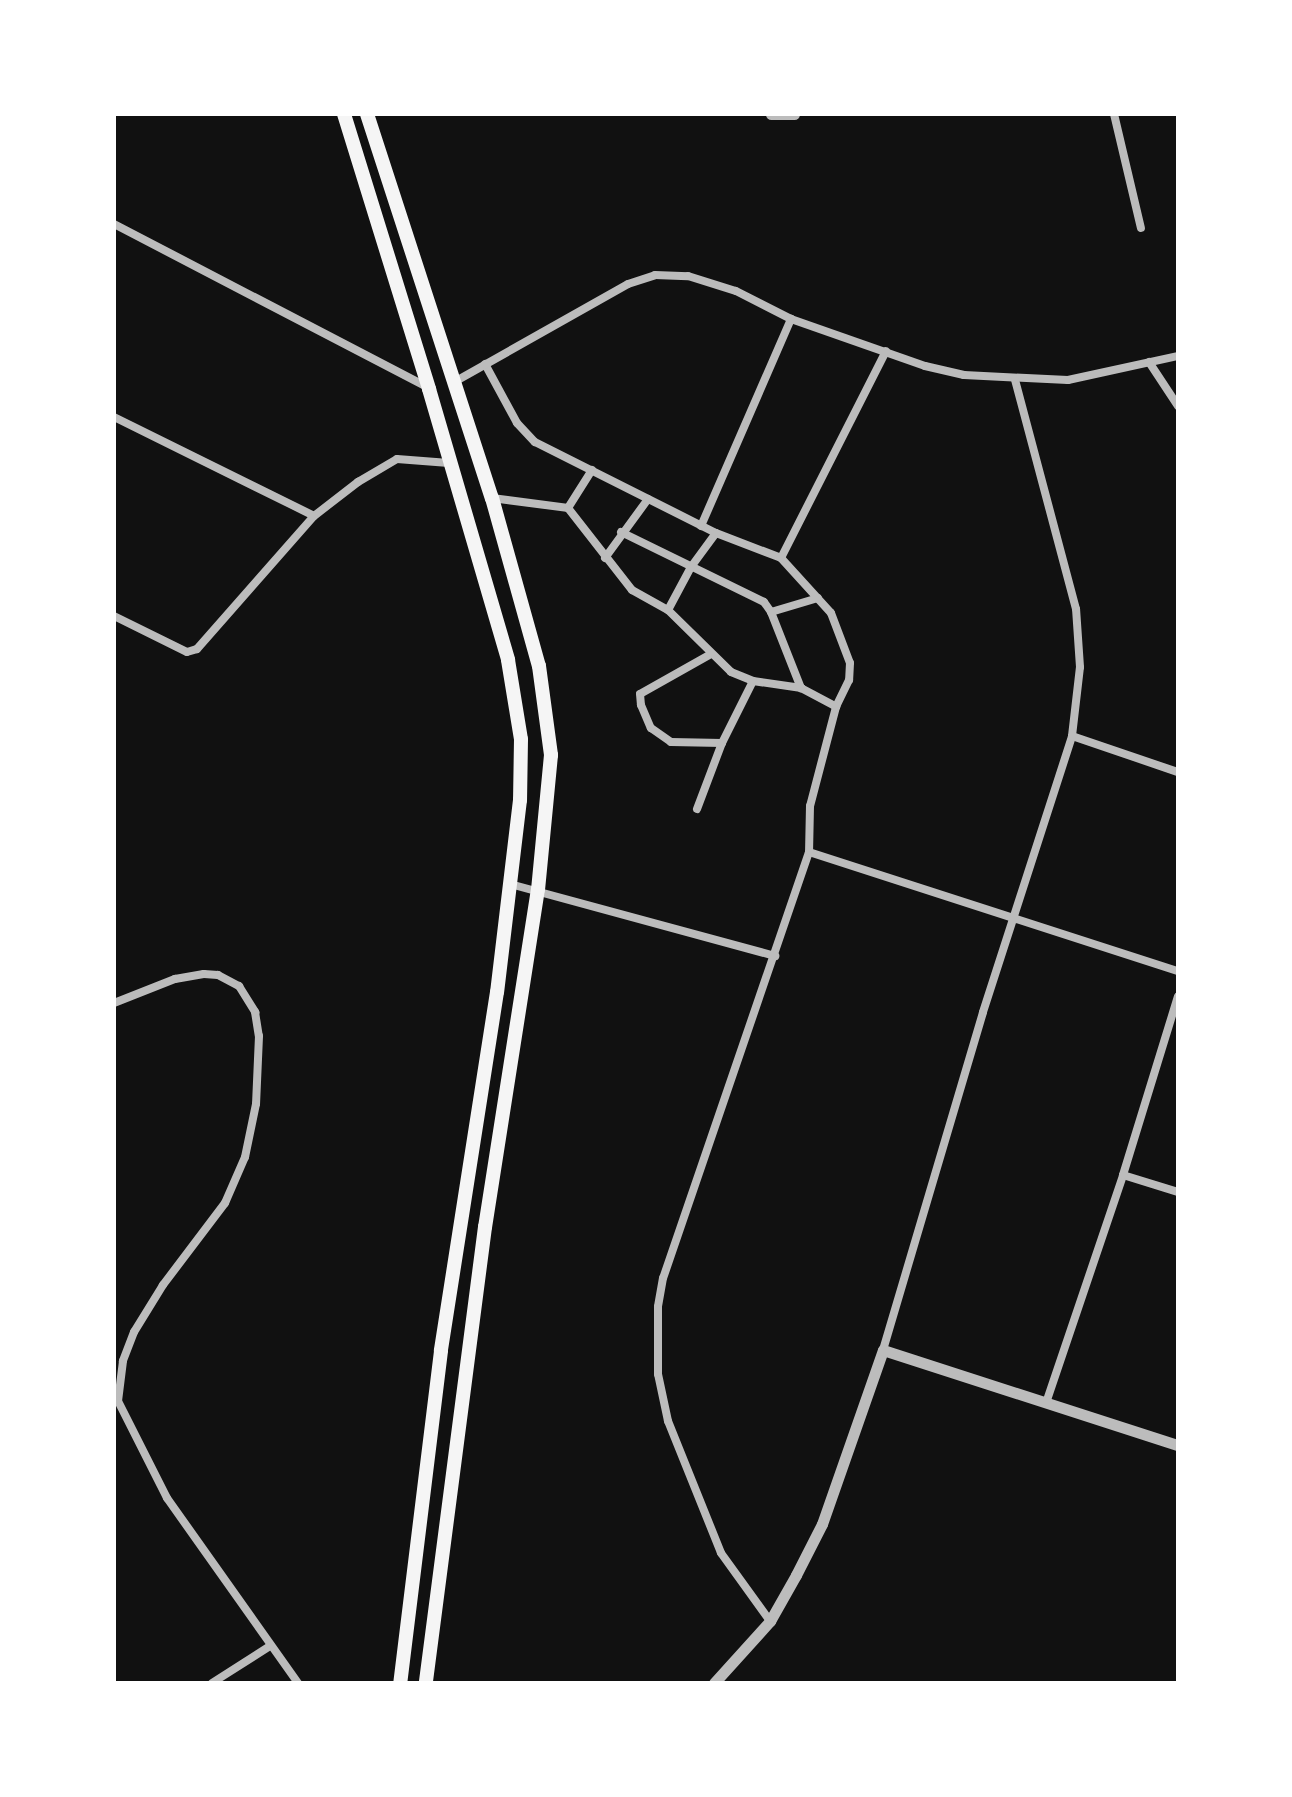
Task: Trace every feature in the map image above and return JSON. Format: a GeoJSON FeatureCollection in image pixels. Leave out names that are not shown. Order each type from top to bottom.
{"type":"FeatureCollection","features":[{"type":"Feature","properties":{"kind":"main road"},"geometry":{"type":"LineString","coordinates":[[344,114],[508,660],[519,716],[520,800],[497,992],[441,1351],[400,1683]]}},
{"type":"Feature","properties":{"kind":"main road"},"geometry":{"type":"LineString","coordinates":[[348,130],[368,118],[492,498],[539,666],[547,710],[550,783],[538,889],[485,1227],[426,1683]]}},
{"type":"Feature","properties":{"kind":"main road"},"geometry":{"type":"LineString","coordinates":[[365,191],[388,183]]}},
{"type":"Feature","properties":{"kind":"street"},"geometry":{"type":"LineString","coordinates":[[771,114],[794,114]]}},
{"type":"Feature","properties":{"kind":"street"},"geometry":{"type":"LineString","coordinates":[[1114,114],[1141,228]]}},
{"type":"Feature","properties":{"kind":"street"},"geometry":{"type":"LineString","coordinates":[[114,224],[429,389]]}},
{"type":"Feature","properties":{"kind":"street"},"geometry":{"type":"LineString","coordinates":[[456,381],[628,284],[655,275],[688,276],[736,291],[791,319],[964,375],[1015,380],[1068,380],[1178,356]]}},
{"type":"Feature","properties":{"kind":"street"},"geometry":{"type":"LineString","coordinates":[[701,526],[791,319]]}},
{"type":"Feature","properties":{"kind":"street"},"geometry":{"type":"LineString","coordinates":[[781,558],[886,351]]}},
{"type":"Feature","properties":{"kind":"street"},"geometry":{"type":"LineString","coordinates":[[1149,362],[1178,406]]}},
{"type":"Feature","properties":{"kind":"street"},"geometry":{"type":"LineString","coordinates":[[485,364],[517,423],[535,442],[701,526],[781,558],[831,613],[850,663],[849,680],[836,707],[810,806],[809,852],[663,1278],[658,1307],[658,1374],[668,1421],[721,1553],[770,1621]]}},
{"type":"Feature","properties":{"kind":"street"},"geometry":{"type":"LineString","coordinates":[[714,1683],[770,1621],[822,1524],[883,1350],[1013,918],[1072,736],[1080,667],[1076,609],[1015,380]]}},
{"type":"Feature","properties":{"kind":"street"},"geometry":{"type":"LineString","coordinates":[[114,417],[314,516]]}},
{"type":"Feature","properties":{"kind":"street"},"geometry":{"type":"LineString","coordinates":[[114,616],[187,652],[197,649],[314,516],[358,482],[397,459],[449,463]]}},
{"type":"Feature","properties":{"kind":"street"},"geometry":{"type":"LineString","coordinates":[[568,508],[592,470]]}},
{"type":"Feature","properties":{"kind":"street"},"geometry":{"type":"LineString","coordinates":[[492,498],[568,508],[632,590],[668,610],[731,672],[753,681],[801,688],[836,707]]}},
{"type":"Feature","properties":{"kind":"street"},"geometry":{"type":"LineString","coordinates":[[605,558],[648,499]]}},
{"type":"Feature","properties":{"kind":"street"},"geometry":{"type":"LineString","coordinates":[[621,532],[754,596],[771,612],[801,688]]}},
{"type":"Feature","properties":{"kind":"street"},"geometry":{"type":"LineString","coordinates":[[668,610],[691,567],[716,533]]}},
{"type":"Feature","properties":{"kind":"street"},"geometry":{"type":"LineString","coordinates":[[771,612],[818,598]]}},
{"type":"Feature","properties":{"kind":"street"},"geometry":{"type":"LineString","coordinates":[[711,654],[640,694],[641,705],[651,728],[671,742],[722,743]]}},
{"type":"Feature","properties":{"kind":"street"},"geometry":{"type":"LineString","coordinates":[[697,809],[722,743],[753,681]]}},
{"type":"Feature","properties":{"kind":"street"},"geometry":{"type":"LineString","coordinates":[[1072,736],[1178,772]]}},
{"type":"Feature","properties":{"kind":"street"},"geometry":{"type":"LineString","coordinates":[[809,852],[1178,971]]}},
{"type":"Feature","properties":{"kind":"street"},"geometry":{"type":"LineString","coordinates":[[510,884],[538,889],[775,956]]}},
{"type":"Feature","properties":{"kind":"street"},"geometry":{"type":"LineString","coordinates":[[114,1003],[175,979],[218,975],[239,986],[255,1012],[259,1036],[255,1114],[240,1172],[225,1203],[163,1285],[134,1332],[123,1361],[116,1401],[167,1498],[298,1683]]}},
{"type":"Feature","properties":{"kind":"street"},"geometry":{"type":"LineString","coordinates":[[1046,1403],[1123,1175],[1178,996]]}},
{"type":"Feature","properties":{"kind":"street"},"geometry":{"type":"LineString","coordinates":[[1123,1175],[1178,1192]]}},
{"type":"Feature","properties":{"kind":"street"},"geometry":{"type":"LineString","coordinates":[[883,1350],[1178,1445]]}},
{"type":"Feature","properties":{"kind":"street"},"geometry":{"type":"LineString","coordinates":[[212,1683],[270,1646]]}}]}
